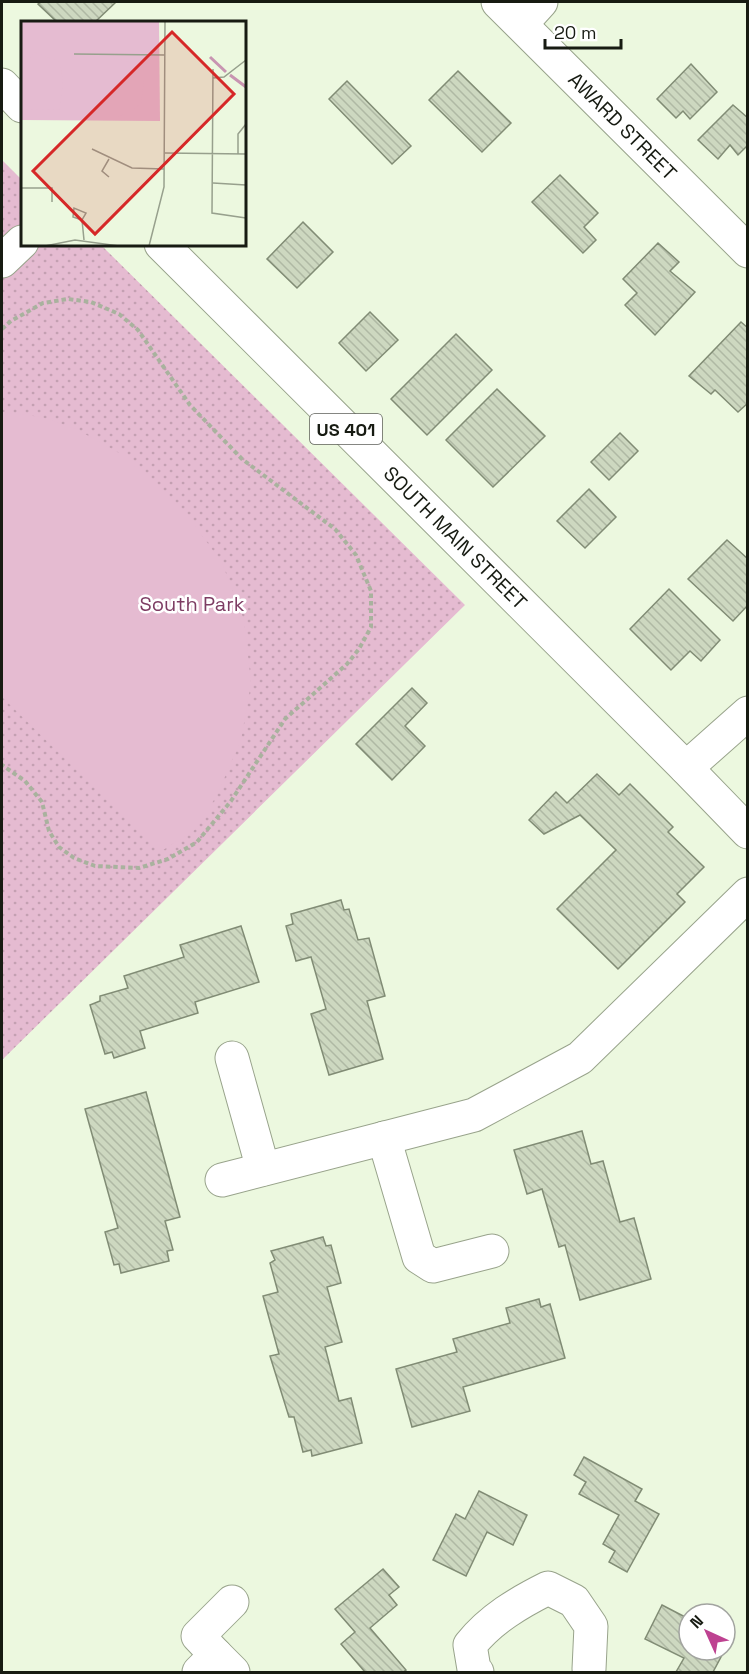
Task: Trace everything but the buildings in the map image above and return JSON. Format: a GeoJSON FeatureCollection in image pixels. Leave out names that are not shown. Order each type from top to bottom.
{"type":"FeatureCollection","features":[{"type":"Feature","properties":{"kind":"main road","name":"AWARD STREET"},"geometry":{"type":"LineString","coordinates":[[498,2],[531,13],[747,250]]}},
{"type":"Feature","properties":{"kind":"main road"},"geometry":{"type":"LineString","coordinates":[[2,84],[21,105]]}},
{"type":"Feature","properties":{"kind":"main road"},"geometry":{"type":"LineString","coordinates":[[2,261],[21,243]]}},
{"type":"Feature","properties":{"kind":"main road","name":"SOUTH MAIN STREET"},"geometry":{"type":"LineString","coordinates":[[163,246],[686,768],[747,832]]}},
{"type":"Feature","properties":{"kind":"main road"},"geometry":{"type":"LineString","coordinates":[[686,768],[747,713]]}},
{"type":"Feature","properties":{"kind":"main road"},"geometry":{"type":"LineString","coordinates":[[222,1180],[474,1114],[580,1058],[747,894]]}},
{"type":"Feature","properties":{"kind":"main road"},"geometry":{"type":"LineString","coordinates":[[232,1058],[263,1170]]}},
{"type":"Feature","properties":{"kind":"main road"},"geometry":{"type":"LineString","coordinates":[[384,1138],[419,1257],[433,1266],[492,1251]]}},
{"type":"Feature","properties":{"kind":"main road"},"geometry":{"type":"LineString","coordinates":[[477,1672],[474,1669],[470,1645],[477,1636],[516,1604],[548,1588],[574,1601],[591,1626],[589,1671]]}},
{"type":"Feature","properties":{"kind":"main road"},"geometry":{"type":"LineString","coordinates":[[216,1667],[198,1636],[232,1602]]}},
{"type":"Feature","properties":{"kind":"path"},"geometry":{"type":"LineString","coordinates":[[2,329],[11,321],[43,303],[68,299],[92,302],[119,314],[138,330],[190,405],[242,459],[335,529],[356,555],[371,591],[371,627],[347,664],[285,719],[231,801],[197,842],[168,859],[139,868],[95,866],[74,858],[59,847],[49,831],[42,802],[25,781],[2,765]]}},
{"type":"Feature","properties":{"kind":"green space","name":"South Park"},"geometry":{"type":"Polygon","coordinates":[[[2,160],[21,179],[21,246],[102,246],[465,605],[2,1060],[2,160]]]}},
{"type":"Feature","properties":{"kind":"green space"},"geometry":{"type":"Polygon","coordinates":[[[2,412],[41,417],[76,429],[121,454],[188,516],[222,563],[244,620],[251,683],[241,740],[217,795],[196,829],[160,852],[2,697],[2,412]]]}}]}
